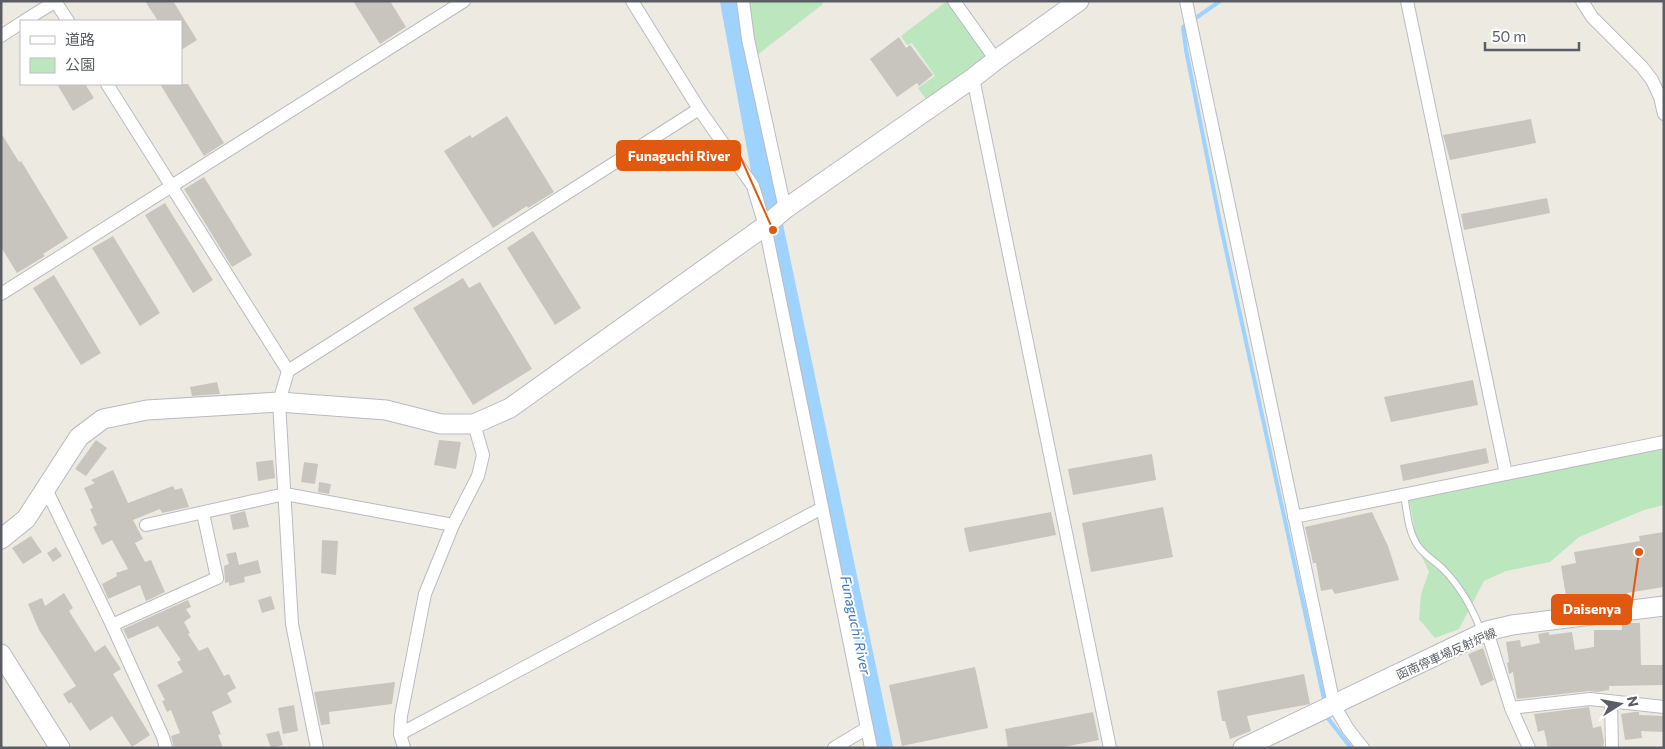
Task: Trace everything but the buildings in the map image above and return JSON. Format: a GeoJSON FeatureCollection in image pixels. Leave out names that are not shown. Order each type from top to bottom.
{"type":"FeatureCollection","features":[{"type":"Feature","properties":{"kind":"street"},"geometry":{"type":"LineString","coordinates":[[26,20],[56,1],[67,20]]}},
{"type":"Feature","properties":{"kind":"street"},"geometry":{"type":"LineString","coordinates":[[1,294],[464,1]]}},
{"type":"Feature","properties":{"kind":"street"},"geometry":{"type":"LineString","coordinates":[[632,1],[698,108],[753,186],[765,226],[871,748]]}},
{"type":"Feature","properties":{"kind":"street"},"geometry":{"type":"LineString","coordinates":[[743,1],[748,39],[785,209]]}},
{"type":"Feature","properties":{"kind":"street"},"geometry":{"type":"LineString","coordinates":[[954,1],[996,60]]}},
{"type":"Feature","properties":{"kind":"street"},"geometry":{"type":"LineString","coordinates":[[1,539],[26,519],[80,437],[103,419],[147,410],[279,402],[386,410],[442,424],[474,424],[510,408],[765,226],[785,209],[973,78],[1079,1]]}},
{"type":"Feature","properties":{"kind":"street"},"geometry":{"type":"LineString","coordinates":[[1186,1],[1294,517],[1329,707],[1363,748]]}},
{"type":"Feature","properties":{"kind":"street"},"geometry":{"type":"LineString","coordinates":[[1407,1],[1506,474]]}},
{"type":"Feature","properties":{"kind":"street"},"geometry":{"type":"LineString","coordinates":[[1582,1],[1592,17],[1642,67],[1652,80],[1660,97],[1664,114]]}},
{"type":"Feature","properties":{"kind":"street"},"geometry":{"type":"LineString","coordinates":[[1,36],[20,24]]}},
{"type":"Feature","properties":{"kind":"street"},"geometry":{"type":"LineString","coordinates":[[973,78],[1110,748]]}},
{"type":"Feature","properties":{"kind":"street"},"geometry":{"type":"LineString","coordinates":[[108,85],[288,371]]}},
{"type":"Feature","properties":{"kind":"street"},"geometry":{"type":"LineString","coordinates":[[317,748],[292,624],[279,402],[288,371],[698,108]]}},
{"type":"Feature","properties":{"kind":"street"},"geometry":{"type":"LineString","coordinates":[[404,748],[400,734],[401,716],[425,594],[453,525],[478,476],[483,455],[474,424]]}},
{"type":"Feature","properties":{"kind":"street"},"geometry":{"type":"LineString","coordinates":[[1294,517],[1664,442]]}},
{"type":"Feature","properties":{"kind":"street"},"geometry":{"type":"LineString","coordinates":[[46,489],[112,625],[163,737],[166,748]]}},
{"type":"Feature","properties":{"kind":"street"},"geometry":{"type":"LineString","coordinates":[[146,525],[285,494],[453,525]]}},
{"type":"Feature","properties":{"kind":"street"},"geometry":{"type":"LineString","coordinates":[[400,734],[822,508]]}},
{"type":"Feature","properties":{"kind":"street"},"geometry":{"type":"LineString","coordinates":[[112,625],[217,578],[203,513]]}},
{"type":"Feature","properties":{"kind":"street","name":"函南停車場反射炉線"},"geometry":{"type":"LineString","coordinates":[[1243,748],[1485,632],[1512,625],[1664,606]]}},
{"type":"Feature","properties":{"kind":"street"},"geometry":{"type":"LineString","coordinates":[[1485,632],[1511,708],[1528,747]]}},
{"type":"Feature","properties":{"kind":"street"},"geometry":{"type":"LineString","coordinates":[[1,654],[60,748]]}},
{"type":"Feature","properties":{"kind":"street"},"geometry":{"type":"LineString","coordinates":[[1511,708],[1590,699],[1664,707]]}},
{"type":"Feature","properties":{"kind":"street"},"geometry":{"type":"LineString","coordinates":[[1611,702],[1612,748]]}},
{"type":"Feature","properties":{"kind":"street"},"geometry":{"type":"LineString","coordinates":[[834,748],[867,728]]}},
{"type":"Feature","properties":{"kind":"lane"},"geometry":{"type":"LineString","coordinates":[[1404,495],[1412,535],[1418,548],[1444,569],[1464,594],[1485,632]]}},
{"type":"Feature","properties":{"kind":"green space"},"geometry":{"type":"Polygon","coordinates":[[[748,1],[821,1],[823,4],[756,56],[748,1]]]}},
{"type":"Feature","properties":{"kind":"green space"},"geometry":{"type":"Polygon","coordinates":[[[947,1],[986,55],[986,58],[927,100],[918,88],[935,76],[912,43],[907,45],[901,36],[947,1]]]}},
{"type":"Feature","properties":{"kind":"green space"},"geometry":{"type":"Polygon","coordinates":[[[1664,440],[1664,505],[1644,510],[1579,537],[1550,562],[1506,571],[1484,581],[1459,629],[1435,638],[1419,619],[1421,594],[1429,572],[1418,548],[1409,499],[1664,440]]]}},
{"type":"Feature","properties":{"kind":"waterway","name":"Funaguchi River"},"geometry":{"type":"LineString","coordinates":[[731,1],[773,230],[882,748]]}},
{"type":"Feature","properties":{"kind":"waterway"},"geometry":{"type":"LineString","coordinates":[[1220,1],[1183,27],[1186,50],[1221,227],[1325,704]]}},
{"type":"Feature","properties":{"kind":"waterway"},"geometry":{"type":"LineString","coordinates":[[1327,713],[1327,717],[1351,748]]}},
{"type":"Feature","properties":{"kind":"place","name":"Funaguchi River"},"geometry":{"type":"Point","coordinates":[773,230]}},
{"type":"Feature","properties":{"kind":"place","name":"Daisenya"},"geometry":{"type":"Point","coordinates":[1639,552]}}]}
